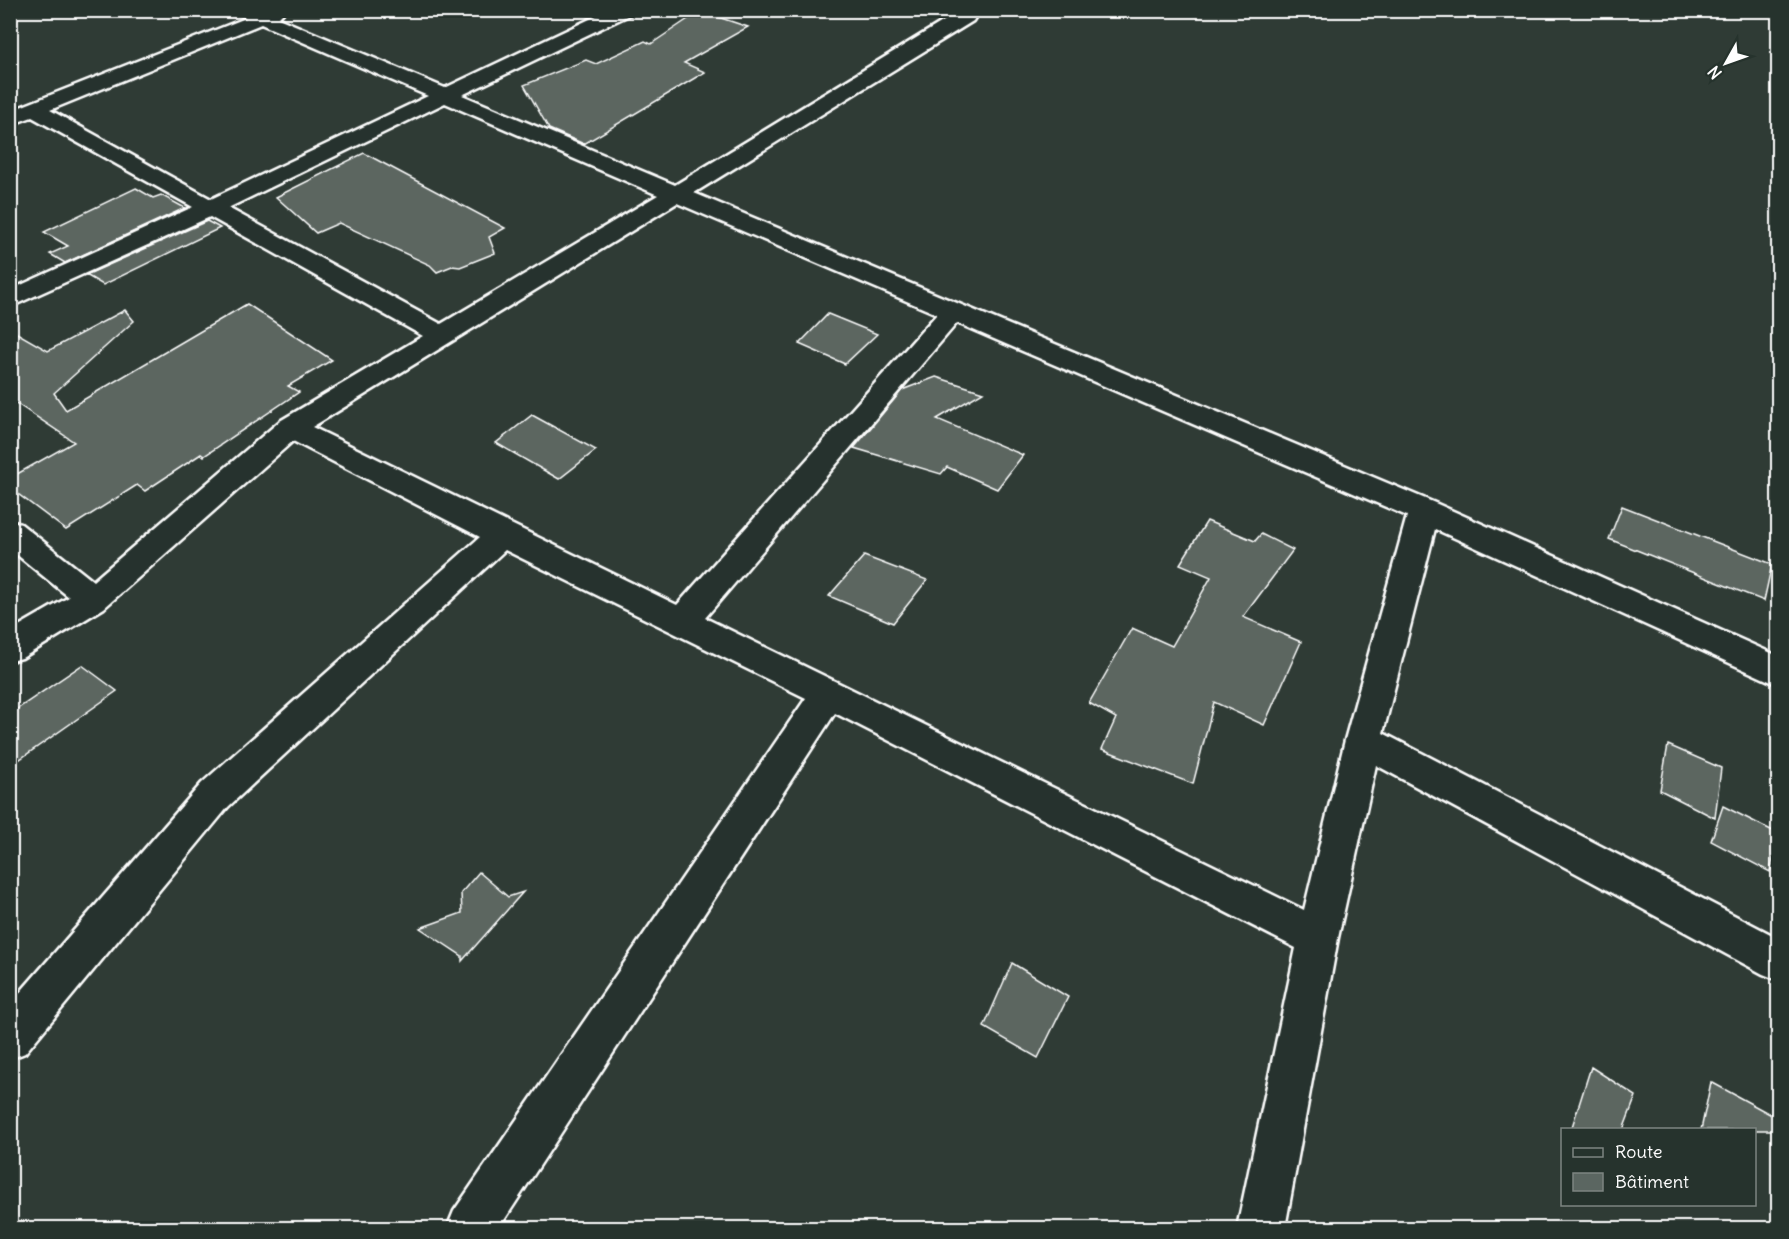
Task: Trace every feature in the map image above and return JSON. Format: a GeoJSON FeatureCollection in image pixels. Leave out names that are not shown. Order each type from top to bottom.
{"type":"FeatureCollection","features":[{"type":"Feature","properties":{"kind":"street"},"geometry":{"type":"LineString","coordinates":[[10,119],[253,15],[282,10]]}},
{"type":"Feature","properties":{"kind":"street"},"geometry":{"type":"LineString","coordinates":[[10,300],[212,207],[625,10]]}},
{"type":"Feature","properties":{"kind":"street"},"geometry":{"type":"LineString","coordinates":[[10,648],[93,599],[290,428],[967,17],[971,10]]}},
{"type":"Feature","properties":{"kind":"street"},"geometry":{"type":"LineString","coordinates":[[253,15],[447,95],[952,313],[1424,511],[1779,671]]}},
{"type":"Feature","properties":{"kind":"street"},"geometry":{"type":"LineString","coordinates":[[34,110],[443,336]]}},
{"type":"Feature","properties":{"kind":"street"},"geometry":{"type":"LineString","coordinates":[[682,622],[952,313]]}},
{"type":"Feature","properties":{"kind":"street"},"geometry":{"type":"LineString","coordinates":[[290,428],[502,535],[829,693],[1318,938]]}},
{"type":"Feature","properties":{"kind":"street"},"geometry":{"type":"LineString","coordinates":[[1261,1228],[1318,938],[1363,740],[1424,511]]}},
{"type":"Feature","properties":{"kind":"street"},"geometry":{"type":"LineString","coordinates":[[10,532],[93,599]]}},
{"type":"Feature","properties":{"kind":"street"},"geometry":{"type":"LineString","coordinates":[[10,1038],[215,795],[502,535]]}},
{"type":"Feature","properties":{"kind":"street"},"geometry":{"type":"LineString","coordinates":[[471,1228],[829,693]]}},
{"type":"Feature","properties":{"kind":"street"},"geometry":{"type":"LineString","coordinates":[[1363,740],[1779,960]]}},
{"type":"Feature","properties":{"kind":"building"},"geometry":{"type":"Polygon","coordinates":[[[700,11],[748,27],[684,63],[705,72],[584,144],[549,129],[524,85],[586,60],[596,64],[645,41],[651,44],[700,11]]]}},
{"type":"Feature","properties":{"kind":"building"},"geometry":{"type":"Polygon","coordinates":[[[364,153],[505,228],[489,237],[495,253],[460,267],[452,266],[437,272],[430,265],[339,223],[316,233],[276,197],[364,153]]]}},
{"type":"Feature","properties":{"kind":"building"},"geometry":{"type":"Polygon","coordinates":[[[136,188],[153,198],[161,195],[185,208],[65,263],[50,254],[68,246],[44,232],[136,188]]]}},
{"type":"Feature","properties":{"kind":"building"},"geometry":{"type":"Polygon","coordinates":[[[207,221],[220,228],[103,285],[86,275],[207,221]]]}},
{"type":"Feature","properties":{"kind":"building"},"geometry":{"type":"Polygon","coordinates":[[[247,304],[332,360],[288,386],[299,392],[204,456],[201,454],[145,491],[137,485],[66,530],[10,488],[10,478],[74,442],[10,399],[10,329],[48,351],[125,310],[134,321],[54,393],[66,410],[247,304]]]}},
{"type":"Feature","properties":{"kind":"building"},"geometry":{"type":"Polygon","coordinates":[[[828,314],[877,334],[845,364],[799,344],[828,314]]]}},
{"type":"Feature","properties":{"kind":"building"},"geometry":{"type":"Polygon","coordinates":[[[936,377],[983,392],[937,419],[1023,455],[997,489],[947,467],[941,474],[854,448],[902,390],[936,377]]]}},
{"type":"Feature","properties":{"kind":"building"},"geometry":{"type":"Polygon","coordinates":[[[532,415],[596,450],[559,479],[496,443],[532,415]]]}},
{"type":"Feature","properties":{"kind":"building"},"geometry":{"type":"Polygon","coordinates":[[[1622,506],[1772,564],[1764,601],[1609,539],[1622,506]]]}},
{"type":"Feature","properties":{"kind":"building"},"geometry":{"type":"Polygon","coordinates":[[[1207,521],[1255,541],[1261,534],[1293,550],[1243,617],[1301,642],[1264,725],[1214,702],[1193,784],[1102,749],[1116,718],[1089,703],[1132,628],[1172,646],[1211,577],[1180,564],[1207,521]]]}},
{"type":"Feature","properties":{"kind":"building"},"geometry":{"type":"Polygon","coordinates":[[[864,556],[927,580],[893,623],[829,596],[864,556]]]}},
{"type":"Feature","properties":{"kind":"building"},"geometry":{"type":"Polygon","coordinates":[[[82,665],[117,691],[10,766],[10,714],[82,665]]]}},
{"type":"Feature","properties":{"kind":"building"},"geometry":{"type":"Polygon","coordinates":[[[1668,745],[1721,768],[1715,818],[1660,790],[1668,745]]]}},
{"type":"Feature","properties":{"kind":"building"},"geometry":{"type":"Polygon","coordinates":[[[1723,806],[1779,834],[1770,872],[1711,841],[1723,806]]]}},
{"type":"Feature","properties":{"kind":"building"},"geometry":{"type":"Polygon","coordinates":[[[479,872],[508,897],[523,892],[462,961],[462,956],[420,928],[462,913],[461,893],[479,872]]]}},
{"type":"Feature","properties":{"kind":"building"},"geometry":{"type":"Polygon","coordinates":[[[1012,963],[1068,997],[1038,1058],[984,1027],[1012,963]]]}},
{"type":"Feature","properties":{"kind":"building"},"geometry":{"type":"Polygon","coordinates":[[[1591,1067],[1636,1096],[1624,1128],[1572,1128],[1591,1067]]]}},
{"type":"Feature","properties":{"kind":"building"},"geometry":{"type":"Polygon","coordinates":[[[1711,1082],[1779,1119],[1779,1130],[1701,1128],[1711,1082]]]}}]}
